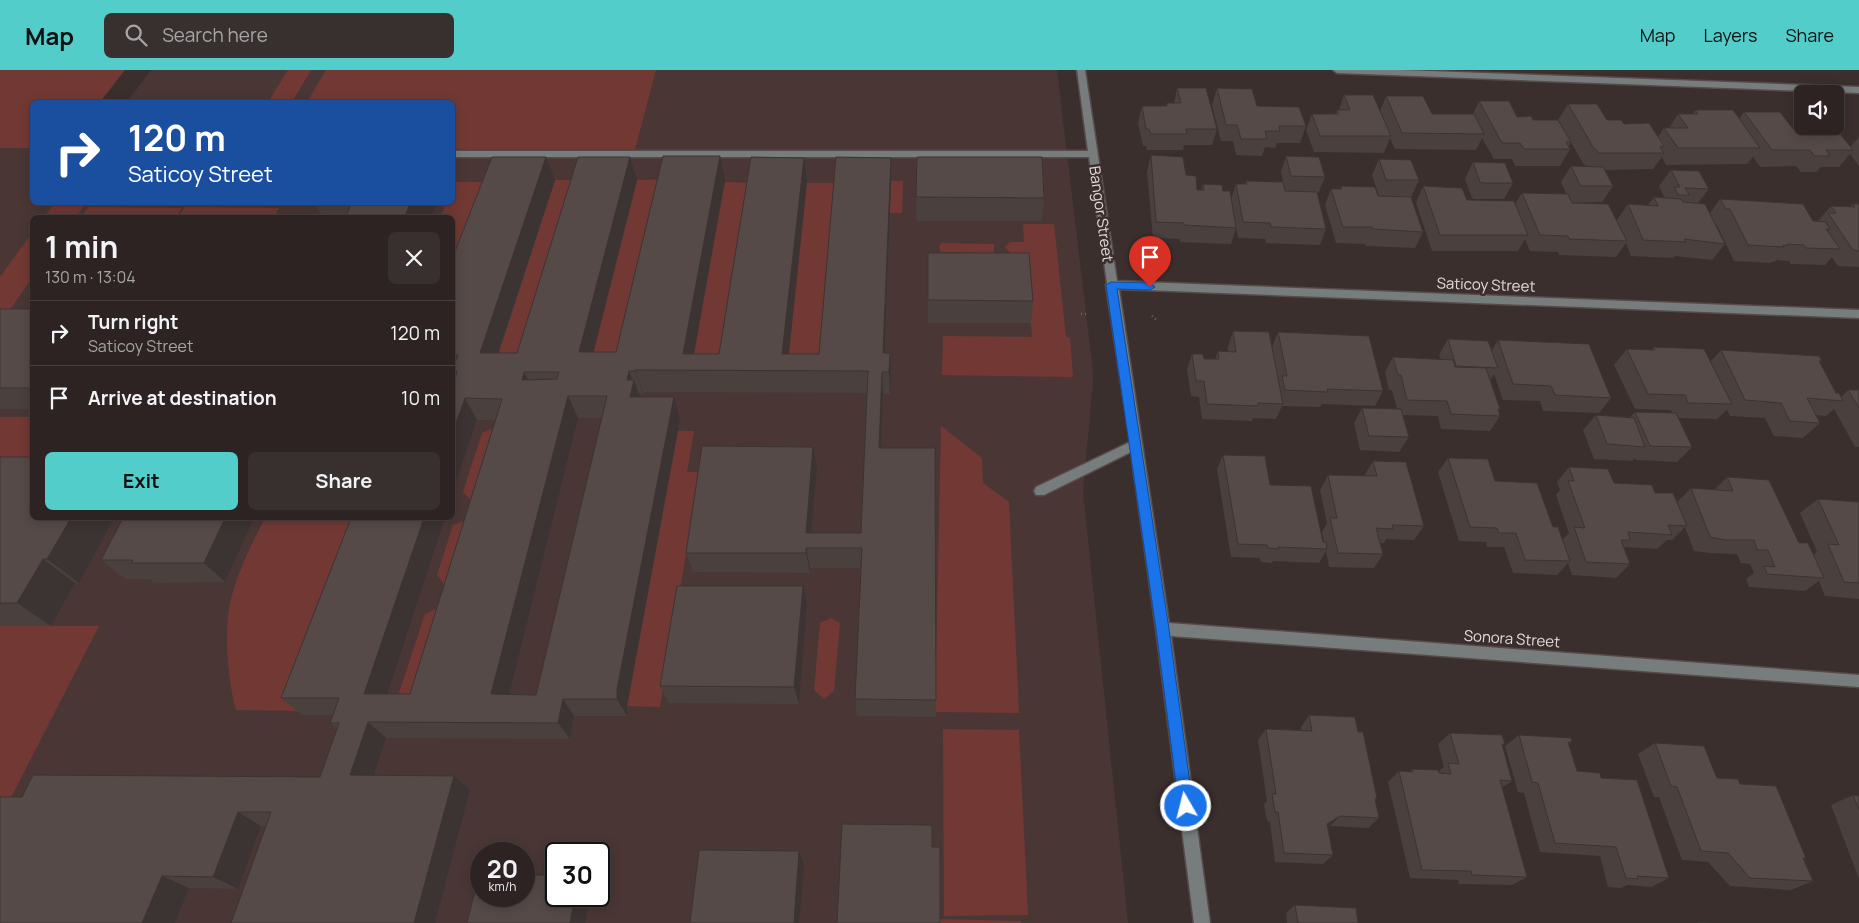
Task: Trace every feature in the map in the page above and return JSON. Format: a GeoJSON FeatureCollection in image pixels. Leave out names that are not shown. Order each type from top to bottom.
{"type":"FeatureCollection","features":[{"type":"Feature","properties":{"kind":"street","name":"Bangor Street"},"geometry":{"type":"LineString","coordinates":[[1081,70],[1162,629],[1202,923]]}},
{"type":"Feature","properties":{"kind":"street"},"geometry":{"type":"LineString","coordinates":[[1337,70],[1799,90],[1859,90]]}},
{"type":"Feature","properties":{"kind":"street"},"geometry":{"type":"LineString","coordinates":[[455,154],[1093,154]]}},
{"type":"Feature","properties":{"kind":"street","name":"Saticoy Street"},"geometry":{"type":"LineString","coordinates":[[1111,285],[1859,314]]}},
{"type":"Feature","properties":{"kind":"street"},"geometry":{"type":"LineString","coordinates":[[1040,491],[1135,445]]}},
{"type":"Feature","properties":{"kind":"street","name":"Sonora Street"},"geometry":{"type":"LineString","coordinates":[[1162,629],[1859,680]]}},
{"type":"Feature","properties":{"kind":"path"},"geometry":{"type":"LineString","coordinates":[[1081,314],[1087,314]]}},
{"type":"Feature","properties":{"kind":"path"},"geometry":{"type":"LineString","coordinates":[[1152,316],[1158,321]]}},
{"type":"Feature","properties":{"kind":"shaded area"},"geometry":{"type":"Polygon","coordinates":[[[0,70],[125,70],[102,100],[30,100],[30,148],[0,148],[0,70]]]}},
{"type":"Feature","properties":{"kind":"shaded area"},"geometry":{"type":"Polygon","coordinates":[[[151,70],[1057,70],[1092,364],[1093,380],[1083,492],[1128,923],[0,923],[0,148],[30,148],[30,205],[455,205],[455,100],[128,100],[151,70]]]}},
{"type":"Feature","properties":{"kind":"shaded area"},"geometry":{"type":"Polygon","coordinates":[[[288,70],[311,70],[293,100],[269,100],[288,70]]]}},
{"type":"Feature","properties":{"kind":"shaded area"},"geometry":{"type":"Polygon","coordinates":[[[326,70],[656,70],[635,149],[455,149],[455,100],[308,100],[326,70]]]}},
{"type":"Feature","properties":{"kind":"shaded area"},"geometry":{"type":"Polygon","coordinates":[[[668,179],[624,374],[588,374],[637,180],[668,179]]]}},
{"type":"Feature","properties":{"kind":"shaded area"},"geometry":{"type":"Polygon","coordinates":[[[555,180],[586,180],[527,376],[496,361],[555,180]]]}},
{"type":"Feature","properties":{"kind":"shaded area"},"geometry":{"type":"Polygon","coordinates":[[[891,181],[903,181],[902,213],[890,213],[891,181]]]}},
{"type":"Feature","properties":{"kind":"shaded area"},"geometry":{"type":"Polygon","coordinates":[[[455,182],[501,182],[455,308],[455,215],[441,215],[445,205],[455,205],[455,182]]]}},
{"type":"Feature","properties":{"kind":"shaded area"},"geometry":{"type":"Polygon","coordinates":[[[725,182],[754,183],[724,376],[690,376],[725,182]]]}},
{"type":"Feature","properties":{"kind":"shaded area"},"geometry":{"type":"Polygon","coordinates":[[[807,183],[837,183],[822,376],[788,363],[807,183]]]}},
{"type":"Feature","properties":{"kind":"shaded area"},"geometry":{"type":"Polygon","coordinates":[[[53,205],[85,205],[77,215],[46,215],[53,205]]]}},
{"type":"Feature","properties":{"kind":"shaded area"},"geometry":{"type":"Polygon","coordinates":[[[88,207],[182,208],[177,215],[82,215],[88,207]]]}},
{"type":"Feature","properties":{"kind":"shaded area"},"geometry":{"type":"Polygon","coordinates":[[[185,207],[279,208],[275,215],[179,215],[185,207]]]}},
{"type":"Feature","properties":{"kind":"shaded area"},"geometry":{"type":"Polygon","coordinates":[[[1023,224],[1054,224],[1066,337],[1070,338],[1073,377],[942,375],[943,336],[1032,337],[1025,253],[1010,253],[1005,247],[1010,242],[1024,242],[1023,224]]]}},
{"type":"Feature","properties":{"kind":"shaded area"},"geometry":{"type":"Polygon","coordinates":[[[30,236],[30,281],[0,324],[0,277],[30,236]]]}},
{"type":"Feature","properties":{"kind":"shaded area"},"geometry":{"type":"Polygon","coordinates":[[[941,243],[994,244],[994,253],[941,252],[939,247],[941,243]]]}},
{"type":"Feature","properties":{"kind":"shaded area"},"geometry":{"type":"Polygon","coordinates":[[[0,417],[30,417],[30,483],[0,483],[0,417]]]}},
{"type":"Feature","properties":{"kind":"shaded area"},"geometry":{"type":"Polygon","coordinates":[[[513,420],[423,711],[397,699],[425,614],[436,609],[445,585],[437,575],[453,525],[466,520],[472,501],[463,492],[482,433],[513,420]]]}},
{"type":"Feature","properties":{"kind":"shaded area"},"geometry":{"type":"Polygon","coordinates":[[[941,426],[982,458],[983,483],[1009,502],[1019,713],[935,712],[941,426]]]}},
{"type":"Feature","properties":{"kind":"shaded area"},"geometry":{"type":"Polygon","coordinates":[[[678,431],[694,431],[687,472],[700,472],[660,707],[627,706],[678,431]]]}},
{"type":"Feature","properties":{"kind":"shaded area"},"geometry":{"type":"Polygon","coordinates":[[[264,520],[374,520],[303,711],[236,710],[229,671],[228,615],[240,570],[264,520]]]}},
{"type":"Feature","properties":{"kind":"shaded area"},"geometry":{"type":"Polygon","coordinates":[[[831,618],[840,623],[834,691],[824,699],[814,690],[820,623],[831,618]]]}},
{"type":"Feature","properties":{"kind":"shaded area"},"geometry":{"type":"Polygon","coordinates":[[[0,626],[99,626],[0,819],[0,626]]]}},
{"type":"Feature","properties":{"kind":"shaded area"},"geometry":{"type":"Polygon","coordinates":[[[943,729],[1019,730],[1028,915],[944,916],[943,729]]]}},
{"type":"Feature","properties":{"kind":"shaded area"},"geometry":{"type":"Polygon","coordinates":[[[940,919],[1021,921],[1021,923],[940,923],[940,919]]]}},
{"type":"Feature","properties":{"kind":"building"},"geometry":{"type":"Polygon","coordinates":[[[1177,88],[1206,88],[1217,129],[1186,129],[1187,134],[1151,134],[1149,129],[1146,129],[1142,106],[1167,106],[1167,103],[1181,103],[1177,88]]]}},
{"type":"Feature","properties":{"kind":"building"},"geometry":{"type":"Polygon","coordinates":[[[1217,88],[1252,89],[1257,106],[1299,107],[1306,126],[1279,126],[1280,131],[1265,131],[1267,139],[1241,139],[1237,125],[1226,125],[1217,88]]]}},
{"type":"Feature","properties":{"kind":"building"},"geometry":{"type":"Polygon","coordinates":[[[1344,95],[1373,95],[1391,136],[1320,136],[1312,114],[1338,114],[1337,110],[1350,110],[1344,95]]]}},
{"type":"Feature","properties":{"kind":"building"},"geometry":{"type":"Polygon","coordinates":[[[1386,96],[1423,96],[1432,114],[1474,114],[1484,134],[1402,133],[1386,96]]]}},
{"type":"Feature","properties":{"kind":"building"},"geometry":{"type":"Polygon","coordinates":[[[1479,101],[1509,101],[1517,117],[1531,116],[1533,120],[1558,120],[1571,142],[1566,142],[1570,149],[1524,149],[1520,143],[1502,143],[1479,101]]]}},
{"type":"Feature","properties":{"kind":"building"},"geometry":{"type":"Polygon","coordinates":[[[1568,104],[1597,104],[1607,120],[1621,120],[1624,124],[1649,123],[1664,146],[1660,147],[1664,153],[1599,153],[1593,147],[1568,104]]]}},
{"type":"Feature","properties":{"kind":"building"},"geometry":{"type":"Polygon","coordinates":[[[1695,110],[1733,110],[1760,148],[1678,148],[1664,128],[1688,128],[1678,114],[1698,114],[1695,110]]]}},
{"type":"Feature","properties":{"kind":"building"},"geometry":{"type":"Polygon","coordinates":[[[1744,112],[1780,112],[1794,130],[1794,135],[1841,135],[1853,150],[1826,150],[1830,156],[1814,156],[1810,150],[1772,150],[1744,112]]]}},
{"type":"Feature","properties":{"kind":"building"},"geometry":{"type":"Polygon","coordinates":[[[1151,155],[1183,157],[1186,175],[1196,176],[1197,190],[1204,190],[1203,184],[1222,185],[1223,191],[1230,191],[1236,228],[1156,222],[1151,155]]]}},
{"type":"Feature","properties":{"kind":"building"},"geometry":{"type":"Polygon","coordinates":[[[663,156],[720,156],[683,354],[719,354],[751,157],[804,158],[782,354],[819,354],[836,157],[891,158],[883,353],[890,353],[889,372],[882,372],[879,448],[935,448],[936,700],[855,699],[862,548],[806,548],[806,553],[686,553],[702,446],[813,447],[806,533],[861,533],[868,371],[629,371],[627,380],[634,380],[630,397],[674,397],[617,689],[617,699],[563,699],[558,723],[368,722],[350,775],[454,776],[414,923],[231,923],[271,812],[238,812],[213,877],[162,876],[142,923],[0,923],[0,797],[22,797],[33,775],[320,777],[339,723],[330,723],[339,698],[281,698],[350,520],[423,520],[364,694],[410,694],[502,399],[465,398],[455,426],[455,379],[457,371],[455,371],[455,363],[458,355],[455,355],[455,251],[492,157],[546,157],[480,353],[517,353],[578,157],[630,157],[579,352],[616,352],[663,156]],[[524,372],[522,380],[557,379],[559,372],[524,372]],[[568,396],[491,694],[536,695],[607,396],[568,396]]]}},
{"type":"Feature","properties":{"kind":"building"},"geometry":{"type":"Polygon","coordinates":[[[1286,156],[1319,157],[1325,177],[1291,176],[1286,156]]]}},
{"type":"Feature","properties":{"kind":"building"},"geometry":{"type":"Polygon","coordinates":[[[917,157],[1042,157],[1044,198],[916,197],[917,157]]]}},
{"type":"Feature","properties":{"kind":"building"},"geometry":{"type":"Polygon","coordinates":[[[1379,159],[1411,160],[1419,180],[1386,180],[1379,159]]]}},
{"type":"Feature","properties":{"kind":"building"},"geometry":{"type":"Polygon","coordinates":[[[1473,162],[1505,163],[1513,183],[1480,182],[1473,162]]]}},
{"type":"Feature","properties":{"kind":"building"},"geometry":{"type":"Polygon","coordinates":[[[1571,166],[1603,167],[1613,186],[1582,186],[1571,166]]]}},
{"type":"Feature","properties":{"kind":"building"},"geometry":{"type":"Polygon","coordinates":[[[1671,170],[1699,171],[1709,189],[1685,188],[1689,195],[1678,195],[1674,187],[1680,187],[1671,170]]]}},
{"type":"Feature","properties":{"kind":"building"},"geometry":{"type":"Polygon","coordinates":[[[1246,181],[1283,182],[1285,191],[1317,192],[1326,229],[1271,227],[1270,223],[1243,222],[1236,184],[1247,184],[1246,181]]]}},
{"type":"Feature","properties":{"kind":"building"},"geometry":{"type":"Polygon","coordinates":[[[1341,186],[1375,187],[1378,196],[1411,197],[1423,232],[1373,229],[1372,227],[1343,227],[1331,189],[1342,189],[1341,186]]]}},
{"type":"Feature","properties":{"kind":"building"},"geometry":{"type":"Polygon","coordinates":[[[1423,186],[1462,188],[1467,200],[1514,201],[1528,235],[1440,235],[1423,186]]]}},
{"type":"Feature","properties":{"kind":"building"},"geometry":{"type":"Polygon","coordinates":[[[1522,193],[1568,194],[1572,203],[1608,204],[1627,241],[1569,239],[1568,236],[1540,235],[1522,193]]]}},
{"type":"Feature","properties":{"kind":"building"},"geometry":{"type":"Polygon","coordinates":[[[1654,197],[1681,199],[1683,202],[1705,204],[1725,244],[1684,239],[1686,242],[1643,240],[1628,204],[1658,206],[1654,197]]]}},
{"type":"Feature","properties":{"kind":"building"},"geometry":{"type":"Polygon","coordinates":[[[1720,199],[1803,204],[1813,221],[1826,222],[1830,230],[1826,229],[1840,249],[1806,248],[1804,245],[1787,244],[1788,246],[1783,245],[1784,247],[1748,245],[1730,209],[1726,209],[1720,199]]]}},
{"type":"Feature","properties":{"kind":"building"},"geometry":{"type":"Polygon","coordinates":[[[1853,204],[1859,204],[1859,251],[1853,250],[1828,213],[1836,213],[1831,206],[1855,207],[1853,204]]]}},
{"type":"Feature","properties":{"kind":"building"},"geometry":{"type":"Polygon","coordinates":[[[351,205],[410,205],[405,215],[346,215],[351,205]]]}},
{"type":"Feature","properties":{"kind":"building"},"geometry":{"type":"Polygon","coordinates":[[[928,253],[1029,253],[1033,301],[928,300],[928,253]]]}},
{"type":"Feature","properties":{"kind":"building"},"geometry":{"type":"Polygon","coordinates":[[[0,309],[30,309],[30,388],[0,388],[0,309]]]}},
{"type":"Feature","properties":{"kind":"building"},"geometry":{"type":"Polygon","coordinates":[[[1233,331],[1269,332],[1283,404],[1258,403],[1258,406],[1207,404],[1204,381],[1196,381],[1192,354],[1203,354],[1204,359],[1219,359],[1218,351],[1236,352],[1233,331]]]}},
{"type":"Feature","properties":{"kind":"building"},"geometry":{"type":"Polygon","coordinates":[[[1278,332],[1369,336],[1383,391],[1327,389],[1328,392],[1285,390],[1282,376],[1287,376],[1278,332]]]}},
{"type":"Feature","properties":{"kind":"building"},"geometry":{"type":"Polygon","coordinates":[[[1448,339],[1488,341],[1498,368],[1456,366],[1448,339]]]}},
{"type":"Feature","properties":{"kind":"building"},"geometry":{"type":"Polygon","coordinates":[[[1498,340],[1589,344],[1611,398],[1555,395],[1551,386],[1513,384],[1498,340]]]}},
{"type":"Feature","properties":{"kind":"building"},"geometry":{"type":"Polygon","coordinates":[[[1653,347],[1704,349],[1732,404],[1688,403],[1685,395],[1648,394],[1627,349],[1655,350],[1653,347]]]}},
{"type":"Feature","properties":{"kind":"building"},"geometry":{"type":"Polygon","coordinates":[[[1721,350],[1819,356],[1822,361],[1819,361],[1836,393],[1839,393],[1843,401],[1807,398],[1820,423],[1790,421],[1781,403],[1745,400],[1721,350]]]}},
{"type":"Feature","properties":{"kind":"building"},"geometry":{"type":"Polygon","coordinates":[[[1393,357],[1453,360],[1455,367],[1486,368],[1500,409],[1498,409],[1500,416],[1451,414],[1447,401],[1407,400],[1401,375],[1398,375],[1393,357]]]}},
{"type":"Feature","properties":{"kind":"building"},"geometry":{"type":"Polygon","coordinates":[[[1848,390],[1859,390],[1859,408],[1848,390]]]}},
{"type":"Feature","properties":{"kind":"building"},"geometry":{"type":"Polygon","coordinates":[[[1362,408],[1401,409],[1409,437],[1369,436],[1362,408]]]}},
{"type":"Feature","properties":{"kind":"building"},"geometry":{"type":"Polygon","coordinates":[[[1635,412],[1676,413],[1692,447],[1650,446],[1635,412]]]}},
{"type":"Feature","properties":{"kind":"building"},"geometry":{"type":"Polygon","coordinates":[[[1596,415],[1634,418],[1645,447],[1607,444],[1596,415]]]}},
{"type":"Feature","properties":{"kind":"building"},"geometry":{"type":"Polygon","coordinates":[[[1223,455],[1265,456],[1270,485],[1311,486],[1323,542],[1326,542],[1327,549],[1278,547],[1279,549],[1268,548],[1267,545],[1238,544],[1223,455]]]}},
{"type":"Feature","properties":{"kind":"building"},"geometry":{"type":"Polygon","coordinates":[[[0,457],[30,457],[30,520],[70,520],[47,559],[43,559],[17,603],[0,603],[0,457]]]}},
{"type":"Feature","properties":{"kind":"building"},"geometry":{"type":"Polygon","coordinates":[[[1448,458],[1488,459],[1495,481],[1537,483],[1553,527],[1558,527],[1570,561],[1525,560],[1516,533],[1499,533],[1497,528],[1470,527],[1448,458]]]}},
{"type":"Feature","properties":{"kind":"building"},"geometry":{"type":"Polygon","coordinates":[[[1373,461],[1406,462],[1424,526],[1392,525],[1393,529],[1376,528],[1383,554],[1338,553],[1330,518],[1337,518],[1328,475],[1377,476],[1373,461]]]}},
{"type":"Feature","properties":{"kind":"building"},"geometry":{"type":"Polygon","coordinates":[[[1569,467],[1608,469],[1614,483],[1652,485],[1655,493],[1673,493],[1687,526],[1668,525],[1672,535],[1628,532],[1630,540],[1621,540],[1630,564],[1586,562],[1574,527],[1585,528],[1568,481],[1574,481],[1569,467]]]}},
{"type":"Feature","properties":{"kind":"building"},"geometry":{"type":"Polygon","coordinates":[[[1727,477],[1769,480],[1799,543],[1808,543],[1824,578],[1767,574],[1764,566],[1775,567],[1768,550],[1757,550],[1754,540],[1725,540],[1710,537],[1691,488],[1733,491],[1727,477]]]}},
{"type":"Feature","properties":{"kind":"building"},"geometry":{"type":"Polygon","coordinates":[[[1818,499],[1859,502],[1859,583],[1844,582],[1828,544],[1839,545],[1818,499]]]}},
{"type":"Feature","properties":{"kind":"building"},"geometry":{"type":"Polygon","coordinates":[[[122,520],[224,520],[204,563],[131,563],[133,560],[101,560],[122,520]]]}},
{"type":"Feature","properties":{"kind":"building"},"geometry":{"type":"Polygon","coordinates":[[[677,586],[803,586],[794,687],[660,686],[677,586]]]}},
{"type":"Feature","properties":{"kind":"building"},"geometry":{"type":"Polygon","coordinates":[[[1309,715],[1355,717],[1358,732],[1363,732],[1377,798],[1375,799],[1379,818],[1340,816],[1327,824],[1333,855],[1284,853],[1278,812],[1275,812],[1272,794],[1276,794],[1266,729],[1312,731],[1309,715]]]}},
{"type":"Feature","properties":{"kind":"building"},"geometry":{"type":"Polygon","coordinates":[[[1450,733],[1502,735],[1505,744],[1502,744],[1512,781],[1500,780],[1527,877],[1472,875],[1471,871],[1422,870],[1399,771],[1413,772],[1412,769],[1438,770],[1439,773],[1451,774],[1448,763],[1459,764],[1450,733]]]}},
{"type":"Feature","properties":{"kind":"building"},"geometry":{"type":"Polygon","coordinates":[[[1519,735],[1571,738],[1572,742],[1568,742],[1577,771],[1600,773],[1601,778],[1637,780],[1669,878],[1637,876],[1638,879],[1626,878],[1616,847],[1555,843],[1538,783],[1532,782],[1519,735]]]}},
{"type":"Feature","properties":{"kind":"building"},"geometry":{"type":"Polygon","coordinates":[[[1655,743],[1704,746],[1717,778],[1738,779],[1740,784],[1776,786],[1806,858],[1803,858],[1813,881],[1750,878],[1728,853],[1701,851],[1677,787],[1671,786],[1655,743]]]}},
{"type":"Feature","properties":{"kind":"building"},"geometry":{"type":"Polygon","coordinates":[[[1853,795],[1859,796],[1859,810],[1853,795]]]}},
{"type":"Feature","properties":{"kind":"building"},"geometry":{"type":"Polygon","coordinates":[[[842,824],[932,825],[932,847],[940,847],[940,923],[837,923],[842,824]]]}},
{"type":"Feature","properties":{"kind":"building"},"geometry":{"type":"Polygon","coordinates":[[[699,850],[799,851],[794,923],[690,923],[699,850]]]}},
{"type":"Feature","properties":{"kind":"building"},"geometry":{"type":"Polygon","coordinates":[[[535,875],[545,875],[545,907],[573,907],[570,923],[467,923],[471,907],[535,907],[535,875]]]}},
{"type":"Feature","properties":{"kind":"building"},"geometry":{"type":"Polygon","coordinates":[[[1295,905],[1356,908],[1358,923],[1298,923],[1295,905]]]}},
{"type":"Feature","properties":{"kind":"route"},"geometry":{"type":"LineString","coordinates":[[1150,287],[1111,285],[1186,806]]}}]}
